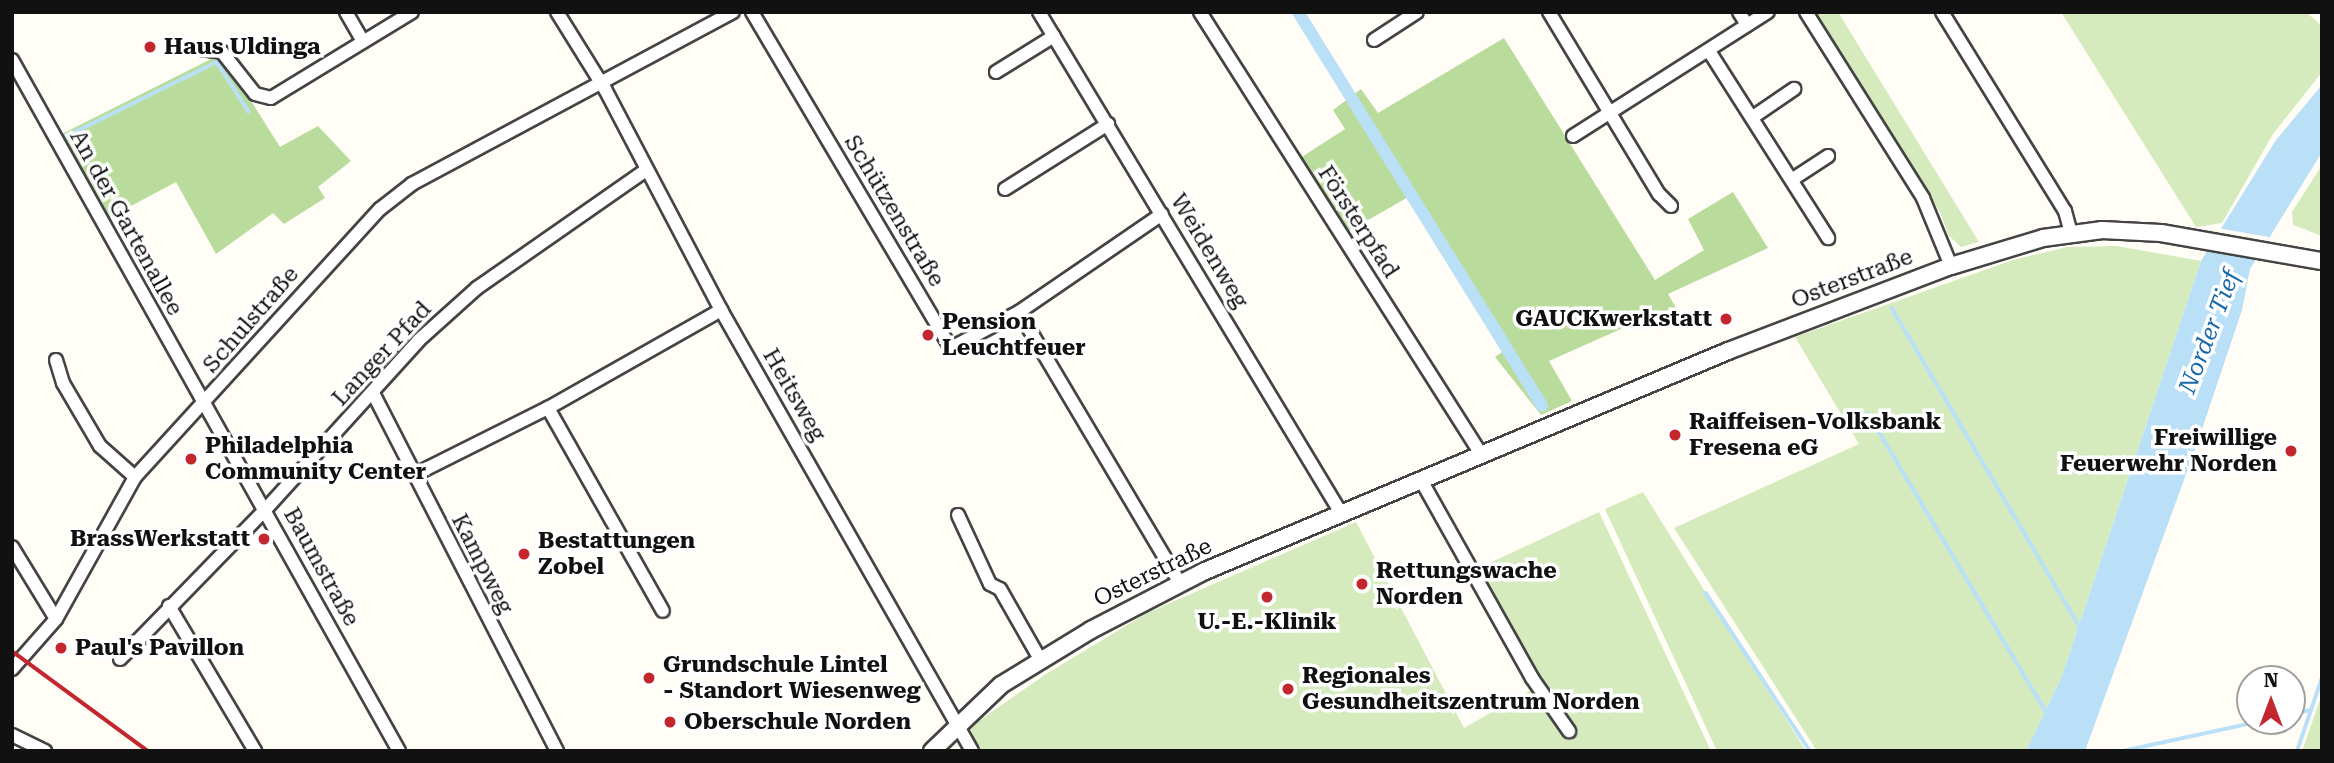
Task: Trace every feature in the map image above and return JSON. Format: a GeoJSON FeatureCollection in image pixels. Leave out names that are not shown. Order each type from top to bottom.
{"type":"FeatureCollection","features":[{"type":"Feature","properties":{"kind":"street"},"geometry":{"type":"LineString","coordinates":[[346,12],[363,42]]}},
{"type":"Feature","properties":{"kind":"street"},"geometry":{"type":"LineString","coordinates":[[176,46],[222,52],[235,63],[255,94],[271,98],[412,12]]}},
{"type":"Feature","properties":{"kind":"street","name":"Heitsweg"},"geometry":{"type":"LineString","coordinates":[[557,12],[601,83],[645,171],[721,310],[972,751]]}},
{"type":"Feature","properties":{"kind":"street","name":"Schulstraße"},"geometry":{"type":"LineString","coordinates":[[12,669],[56,620],[135,477],[205,405],[351,239],[395,196],[733,12]]}},
{"type":"Feature","properties":{"kind":"street","name":"Schützenstraße"},"geometry":{"type":"LineString","coordinates":[[752,12],[951,348],[1019,312]]}},
{"type":"Feature","properties":{"kind":"street","name":"Weidenweg"},"geometry":{"type":"LineString","coordinates":[[1039,12],[1341,513]]}},
{"type":"Feature","properties":{"kind":"street","name":"Försterpfad"},"geometry":{"type":"LineString","coordinates":[[1200,12],[1481,454]]}},
{"type":"Feature","properties":{"kind":"street"},"geometry":{"type":"LineString","coordinates":[[1374,40],[1395,18],[1416,12]]}},
{"type":"Feature","properties":{"kind":"street"},"geometry":{"type":"LineString","coordinates":[[1549,12],[1671,206]]}},
{"type":"Feature","properties":{"kind":"street"},"geometry":{"type":"LineString","coordinates":[[1739,12],[1747,25]]}},
{"type":"Feature","properties":{"kind":"street"},"geometry":{"type":"LineString","coordinates":[[1573,136],[1768,12]]}},
{"type":"Feature","properties":{"kind":"street"},"geometry":{"type":"LineString","coordinates":[[1806,12],[1923,198],[1951,266]]}},
{"type":"Feature","properties":{"kind":"street"},"geometry":{"type":"LineString","coordinates":[[1942,12],[2065,211],[2071,233]]}},
{"type":"Feature","properties":{"kind":"street"},"geometry":{"type":"LineString","coordinates":[[996,72],[1054,36]]}},
{"type":"Feature","properties":{"kind":"street"},"geometry":{"type":"LineString","coordinates":[[1709,51],[1793,179],[1828,238]]}},
{"type":"Feature","properties":{"kind":"street","name":"An der Gartenallee"},"geometry":{"type":"LineString","coordinates":[[12,60],[205,405]]}},
{"type":"Feature","properties":{"kind":"street"},"geometry":{"type":"LineString","coordinates":[[1753,117],[1794,89]]}},
{"type":"Feature","properties":{"kind":"street"},"geometry":{"type":"LineString","coordinates":[[1005,189],[1108,124]]}},
{"type":"Feature","properties":{"kind":"street"},"geometry":{"type":"LineString","coordinates":[[1793,179],[1828,156]]}},
{"type":"Feature","properties":{"kind":"street","name":"Langer Pfad"},"geometry":{"type":"LineString","coordinates":[[120,659],[265,510],[419,340],[477,288],[645,171]]}},
{"type":"Feature","properties":{"kind":"street"},"geometry":{"type":"LineString","coordinates":[[1162,215],[1019,312],[1180,583]]}},
{"type":"Feature","properties":{"kind":"street","name":"Osterstraße"},"geometry":{"type":"LineString","coordinates":[[932,751],[957,723],[1001,685],[1040,659],[1180,583],[1481,454],[1951,266],[2071,233],[2137,230],[2322,261]]}},
{"type":"Feature","properties":{"kind":"street"},"geometry":{"type":"LineString","coordinates":[[414,475],[548,408],[721,310]]}},
{"type":"Feature","properties":{"kind":"street"},"geometry":{"type":"LineString","coordinates":[[56,360],[63,383],[100,446],[135,477]]}},
{"type":"Feature","properties":{"kind":"street","name":"Kampweg"},"geometry":{"type":"LineString","coordinates":[[373,393],[557,751]]}},
{"type":"Feature","properties":{"kind":"street","name":"Baumstraße"},"geometry":{"type":"LineString","coordinates":[[205,405],[399,751]]}},
{"type":"Feature","properties":{"kind":"street"},"geometry":{"type":"LineString","coordinates":[[548,408],[663,611]]}},
{"type":"Feature","properties":{"kind":"street"},"geometry":{"type":"LineString","coordinates":[[1421,480],[1532,678],[1569,731]]}},
{"type":"Feature","properties":{"kind":"street"},"geometry":{"type":"LineString","coordinates":[[958,515],[990,584],[1000,589],[1040,659]]}},
{"type":"Feature","properties":{"kind":"street"},"geometry":{"type":"LineString","coordinates":[[12,547],[56,620]]}},
{"type":"Feature","properties":{"kind":"street"},"geometry":{"type":"LineString","coordinates":[[169,606],[255,751]]}},
{"type":"Feature","properties":{"kind":"street"},"geometry":{"type":"LineString","coordinates":[[12,735],[45,751]]}},
{"type":"Feature","properties":{"kind":"green space"},"geometry":{"type":"Polygon","coordinates":[[[1815,12],[1838,12],[1979,242],[1961,247],[1949,236],[1940,212],[1815,12]]]}},
{"type":"Feature","properties":{"kind":"green space"},"geometry":{"type":"Polygon","coordinates":[[[2061,12],[2306,12],[2322,26],[2322,72],[2273,134],[2222,223],[2196,227],[2061,12]]]}},
{"type":"Feature","properties":{"kind":"green space"},"geometry":{"type":"Polygon","coordinates":[[[1504,38],[1655,280],[1704,250],[1688,219],[1733,192],[1768,248],[1668,294],[1682,318],[1657,330],[1650,316],[1549,361],[1572,401],[1541,415],[1495,357],[1508,348],[1410,196],[1342,235],[1294,162],[1345,129],[1333,110],[1361,89],[1378,113],[1504,38]]]}},
{"type":"Feature","properties":{"kind":"green space"},"geometry":{"type":"Polygon","coordinates":[[[213,58],[224,58],[280,147],[318,126],[351,161],[318,187],[325,198],[284,224],[273,213],[216,254],[176,182],[101,222],[58,136],[213,58]]]}},
{"type":"Feature","properties":{"kind":"green space"},"geometry":{"type":"Polygon","coordinates":[[[2322,165],[2322,236],[2293,225],[2292,212],[2322,165]]]}},
{"type":"Feature","properties":{"kind":"green space"},"geometry":{"type":"Polygon","coordinates":[[[2117,246],[2201,261],[2062,676],[2026,751],[1817,751],[1674,528],[1859,444],[1795,337],[2013,260],[2067,247],[2117,246]]]}},
{"type":"Feature","properties":{"kind":"green space"},"geometry":{"type":"Polygon","coordinates":[[[1643,492],[1806,751],[1717,751],[1605,509],[1643,492]]]}},
{"type":"Feature","properties":{"kind":"green space"},"geometry":{"type":"Polygon","coordinates":[[[1599,512],[1711,751],[979,751],[970,727],[1046,674],[1147,613],[1356,522],[1464,728],[1531,690],[1477,569],[1599,512]]]}},
{"type":"Feature","properties":{"kind":"green space"},"geometry":{"type":"Polygon","coordinates":[[[2322,694],[2322,751],[2302,751],[2322,694]]]}},
{"type":"Feature","properties":{"kind":"water","name":"Norder Tief"},"geometry":{"type":"Polygon","coordinates":[[[2322,85],[2322,152],[2250,269],[2242,310],[2196,447],[2085,751],[2026,751],[2062,676],[2201,261],[2276,140],[2322,85]]]}},
{"type":"Feature","properties":{"kind":"pier"},"geometry":{"type":"Polygon","coordinates":[[[2217,228],[2269,237],[2257,260],[2204,250],[2217,228]]]}},
{"type":"Feature","properties":{"kind":"waterway"},"geometry":{"type":"LineString","coordinates":[[1298,12],[1542,406]]}},
{"type":"Feature","properties":{"kind":"waterway"},"geometry":{"type":"LineString","coordinates":[[63,138],[217,62],[249,112]]}},
{"type":"Feature","properties":{"kind":"waterway"},"geometry":{"type":"LineString","coordinates":[[1892,308],[2081,629]]}},
{"type":"Feature","properties":{"kind":"waterway"},"geometry":{"type":"LineString","coordinates":[[1868,413],[2046,712]]}},
{"type":"Feature","properties":{"kind":"waterway"},"geometry":{"type":"LineString","coordinates":[[1706,593],[1810,751]]}},
{"type":"Feature","properties":{"kind":"waterway"},"geometry":{"type":"LineString","coordinates":[[2297,751],[2322,678]]}},
{"type":"Feature","properties":{"kind":"waterway"},"geometry":{"type":"LineString","coordinates":[[2306,711],[2311,710]]}},
{"type":"Feature","properties":{"kind":"waterway"},"geometry":{"type":"LineString","coordinates":[[2123,751],[2236,727]]}},
{"type":"Feature","properties":{"kind":"railway"},"geometry":{"type":"LineString","coordinates":[[12,651],[148,751]]}},
{"type":"Feature","properties":{"kind":"place","name":"Haus Uldinga"},"geometry":{"type":"Point","coordinates":[150,47]}},
{"type":"Feature","properties":{"kind":"place","name":"GAUCKwerkstatt"},"geometry":{"type":"Point","coordinates":[1726,319]}},
{"type":"Feature","properties":{"kind":"place","name":"Pension Leuchtfeuer"},"geometry":{"type":"Point","coordinates":[928,335]}},
{"type":"Feature","properties":{"kind":"place","name":"Raiffeisen-Volksbank Fresena eG"},"geometry":{"type":"Point","coordinates":[1675,435]}},
{"type":"Feature","properties":{"kind":"place","name":"Freiwillige Feuerwehr Norden"},"geometry":{"type":"Point","coordinates":[2291,451]}},
{"type":"Feature","properties":{"kind":"place","name":"Philadelphia Community Center"},"geometry":{"type":"Point","coordinates":[191,459]}},
{"type":"Feature","properties":{"kind":"place","name":"BrassWerkstatt"},"geometry":{"type":"Point","coordinates":[264,539]}},
{"type":"Feature","properties":{"kind":"place","name":"Bestattungen Zobel"},"geometry":{"type":"Point","coordinates":[524,554]}},
{"type":"Feature","properties":{"kind":"place","name":"Rettungswache Norden"},"geometry":{"type":"Point","coordinates":[1362,584]}},
{"type":"Feature","properties":{"kind":"place","name":"U.-E.-Klinik"},"geometry":{"type":"Point","coordinates":[1267,597]}},
{"type":"Feature","properties":{"kind":"place","name":"Paul's Pavillon"},"geometry":{"type":"Point","coordinates":[61,648]}},
{"type":"Feature","properties":{"kind":"place","name":"Grundschule Lintel - Standort Wiesenweg"},"geometry":{"type":"Point","coordinates":[649,678]}},
{"type":"Feature","properties":{"kind":"place","name":"Regionales Gesundheitszentrum Norden"},"geometry":{"type":"Point","coordinates":[1288,689]}},
{"type":"Feature","properties":{"kind":"place","name":"Oberschule Norden"},"geometry":{"type":"Point","coordinates":[670,722]}}]}
